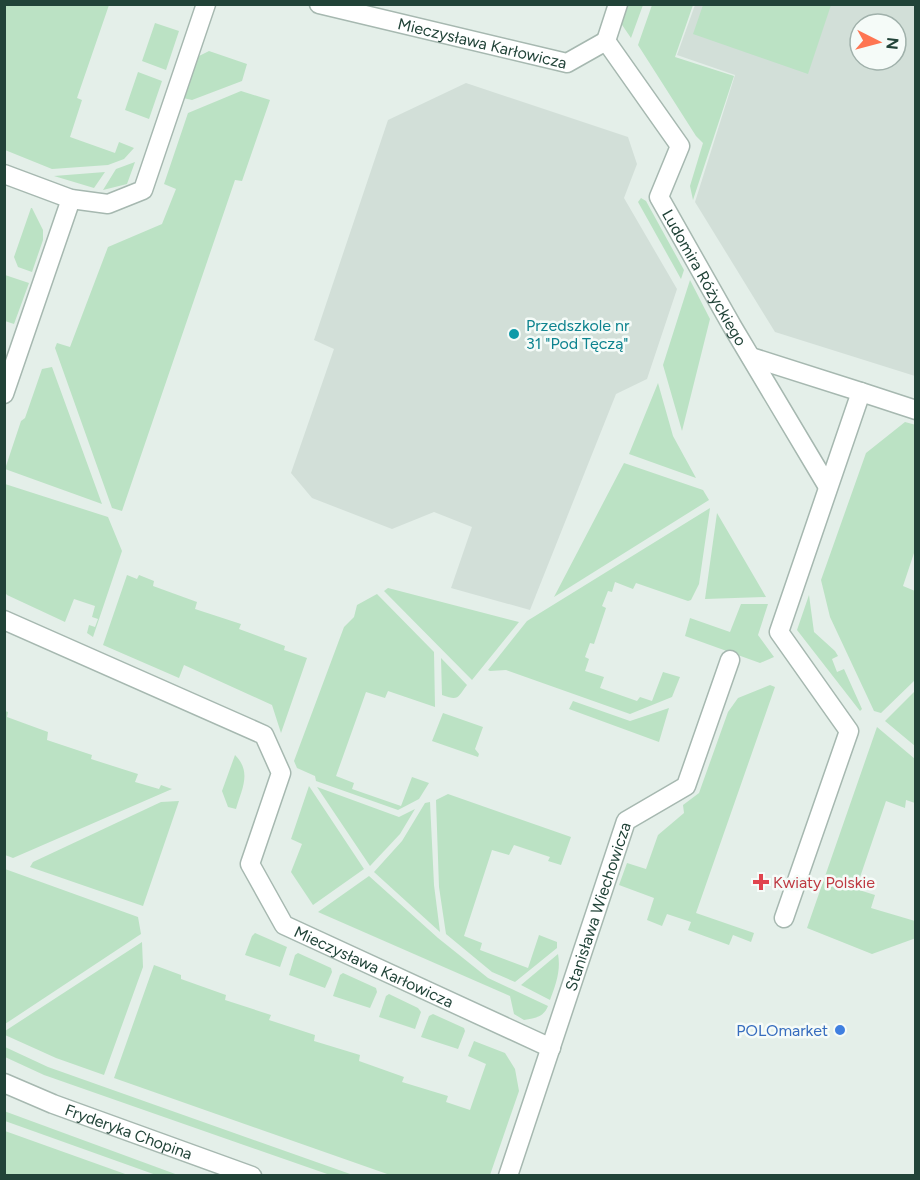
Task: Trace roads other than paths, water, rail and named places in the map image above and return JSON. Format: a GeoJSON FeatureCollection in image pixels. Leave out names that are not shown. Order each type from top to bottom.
{"type":"FeatureCollection","features":[{"type":"Feature","properties":{"kind":"street"},"geometry":{"type":"LineString","coordinates":[[4,174],[71,199],[108,204],[143,190],[206,4]]}},
{"type":"Feature","properties":{"kind":"street","name":"Mieczysława Karłowicza"},"geometry":{"type":"LineString","coordinates":[[319,4],[567,63],[606,41]]}},
{"type":"Feature","properties":{"kind":"street"},"geometry":{"type":"LineString","coordinates":[[606,41],[618,4]]}},
{"type":"Feature","properties":{"kind":"street","name":"Ludomira Różyckiego"},"geometry":{"type":"LineString","coordinates":[[606,41],[680,146],[659,197],[828,487]]}},
{"type":"Feature","properties":{"kind":"street"},"geometry":{"type":"LineString","coordinates":[[4,394],[71,199]]}},
{"type":"Feature","properties":{"kind":"street"},"geometry":{"type":"LineString","coordinates":[[751,357],[915,410]]}},
{"type":"Feature","properties":{"kind":"street"},"geometry":{"type":"LineString","coordinates":[[784,918],[849,731],[779,632],[861,392]]}},
{"type":"Feature","properties":{"kind":"street","name":"Mieczysława Karłowicza"},"geometry":{"type":"LineString","coordinates":[[4,620],[264,735],[281,773],[250,864],[284,925],[551,1048]]}},
{"type":"Feature","properties":{"kind":"street","name":"Stanisława Wiechowicza"},"geometry":{"type":"LineString","coordinates":[[508,1176],[626,821],[686,786],[730,660]]}},
{"type":"Feature","properties":{"kind":"street","name":"Fryderyka Chopina"},"geometry":{"type":"LineString","coordinates":[[4,1083],[53,1104],[252,1176]]}},
{"type":"Feature","properties":{"kind":"place","name":"Przedszkole nr 31 \"Pod Tęczą\""},"geometry":{"type":"Point","coordinates":[514,334]}},
{"type":"Feature","properties":{"kind":"place","name":"Kwiaty Polskie"},"geometry":{"type":"Point","coordinates":[761,882]}},
{"type":"Feature","properties":{"kind":"place","name":"POLOmarket"},"geometry":{"type":"Point","coordinates":[840,1030]}}]}
